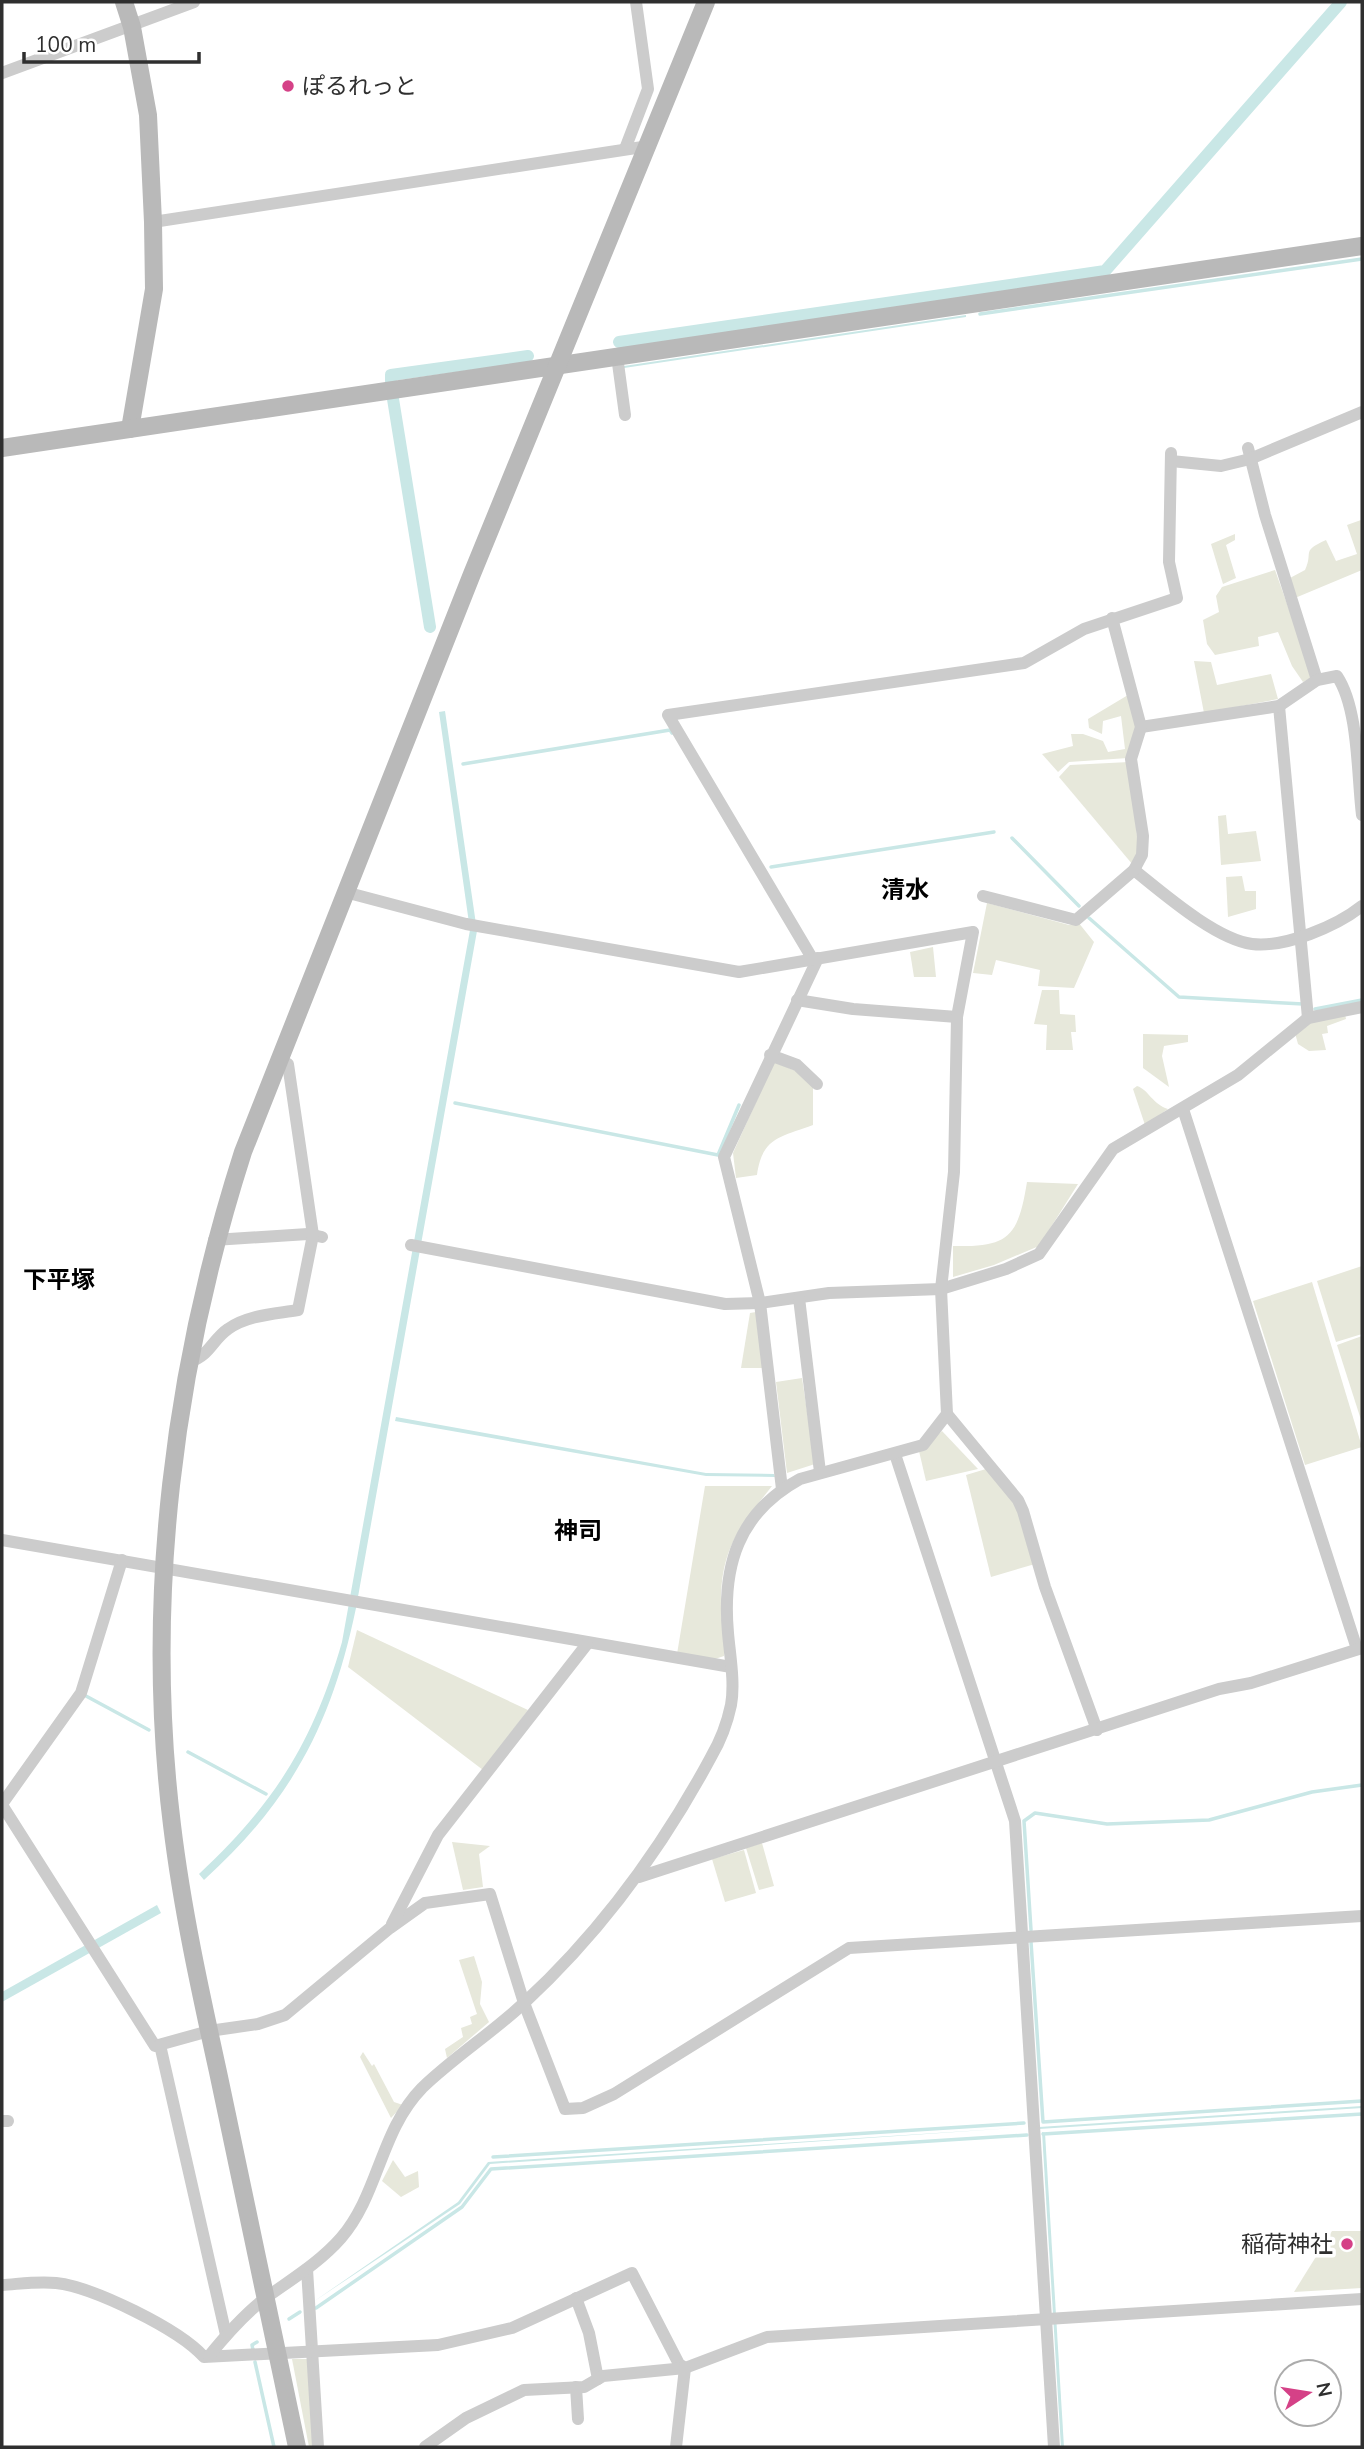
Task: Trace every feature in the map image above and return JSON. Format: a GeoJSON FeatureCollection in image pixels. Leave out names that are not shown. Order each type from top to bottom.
{"type":"FeatureCollection","features":[{"type":"Feature","properties":{"kind":"street"},"geometry":{"type":"LineString","coordinates":[[124,2],[132,27],[148,115],[154,289],[130,429]]}},
{"type":"Feature","properties":{"kind":"street"},"geometry":{"type":"LineString","coordinates":[[2,73],[194,2]]}},
{"type":"Feature","properties":{"kind":"street"},"geometry":{"type":"LineString","coordinates":[[625,149],[648,89],[636,2]]}},
{"type":"Feature","properties":{"kind":"street"},"geometry":{"type":"LineString","coordinates":[[297,2447],[209,2031],[171,1821],[162,1690],[164,1568],[173,1451],[214,1240],[243,1152],[345,892],[706,2]]}},
{"type":"Feature","properties":{"kind":"street"},"geometry":{"type":"LineString","coordinates":[[153,222],[649,146]]}},
{"type":"Feature","properties":{"kind":"street"},"geometry":{"type":"LineString","coordinates":[[2,448],[1362,246]]}},
{"type":"Feature","properties":{"kind":"street"},"geometry":{"type":"LineString","coordinates":[[617,356],[625,415]]}},
{"type":"Feature","properties":{"kind":"street"},"geometry":{"type":"LineString","coordinates":[[815,958],[668,715],[1024,663],[1084,629],[1177,597],[1169,562],[1171,457],[1221,466],[1249,453],[1362,412]]}},
{"type":"Feature","properties":{"kind":"street"},"geometry":{"type":"LineString","coordinates":[[1249,453],[1317,680]]}},
{"type":"Feature","properties":{"kind":"street"},"geometry":{"type":"LineString","coordinates":[[983,897],[1076,920],[1133,870],[1142,855],[1143,836],[1131,759],[1141,727],[1112,618]]}},
{"type":"Feature","properties":{"kind":"street"},"geometry":{"type":"LineString","coordinates":[[1141,727],[1279,706],[1317,680],[1337,676],[1342,684],[1352,720],[1362,815]]}},
{"type":"Feature","properties":{"kind":"street"},"geometry":{"type":"LineString","coordinates":[[1279,706],[1308,1018]]}},
{"type":"Feature","properties":{"kind":"street"},"geometry":{"type":"LineString","coordinates":[[1133,870],[1223,934],[1252,944],[1302,936],[1341,922],[1362,906]]}},
{"type":"Feature","properties":{"kind":"street"},"geometry":{"type":"LineString","coordinates":[[345,892],[466,924],[739,972],[973,932],[957,1017],[954,1172],[942,1289],[947,1414],[1018,1500],[1045,1587],[1097,1730]]}},
{"type":"Feature","properties":{"kind":"street"},"geometry":{"type":"LineString","coordinates":[[782,1489],[760,1303],[724,1157],[815,958]]}},
{"type":"Feature","properties":{"kind":"street"},"geometry":{"type":"LineString","coordinates":[[797,999],[853,1009],[957,1017]]}},
{"type":"Feature","properties":{"kind":"street"},"geometry":{"type":"LineString","coordinates":[[411,1245],[725,1304],[760,1303],[830,1293],[942,1289],[1006,1269],[1039,1254],[1113,1149],[1238,1075],[1308,1018],[1362,1007]]}},
{"type":"Feature","properties":{"kind":"street"},"geometry":{"type":"LineString","coordinates":[[770,1055],[797,1065],[817,1084]]}},
{"type":"Feature","properties":{"kind":"street"},"geometry":{"type":"LineString","coordinates":[[191,1361],[201,1358],[228,1329],[252,1318],[298,1310],[318,1236],[288,1064]]}},
{"type":"Feature","properties":{"kind":"street"},"geometry":{"type":"LineString","coordinates":[[639,1877],[995,1764],[1219,1689],[1251,1683],[1360,1649],[1183,1109]]}},
{"type":"Feature","properties":{"kind":"street"},"geometry":{"type":"LineString","coordinates":[[214,1240],[318,1236]]}},
{"type":"Feature","properties":{"kind":"street"},"geometry":{"type":"LineString","coordinates":[[799,1298],[820,1472]]}},
{"type":"Feature","properties":{"kind":"street"},"geometry":{"type":"LineString","coordinates":[[209,2356],[226,2335],[265,2299],[307,2269],[341,2238],[367,2199],[390,2134],[421,2090],[524,2003],[593,1935],[639,1877],[676,1822],[724,1733],[732,1702],[728,1576],[734,1548],[753,1520],[782,1489],[820,1472],[923,1445],[947,1414]]}},
{"type":"Feature","properties":{"kind":"street"},"geometry":{"type":"LineString","coordinates":[[895,1454],[1014,1821],[1052,2319],[1054,2447]]}},
{"type":"Feature","properties":{"kind":"street"},"geometry":{"type":"LineString","coordinates":[[2,1540],[731,1667]]}},
{"type":"Feature","properties":{"kind":"street"},"geometry":{"type":"LineString","coordinates":[[122,1560],[81,1693],[2,1805],[155,2046],[209,2031],[258,2024],[285,2015],[390,1927],[425,1903],[490,1894],[524,2003],[565,2109],[583,2108],[614,2094],[849,1948],[1022,1935],[1362,1916]]}},
{"type":"Feature","properties":{"kind":"street"},"geometry":{"type":"LineString","coordinates":[[390,1927],[438,1835],[587,1644]]}},
{"type":"Feature","properties":{"kind":"street"},"geometry":{"type":"LineString","coordinates":[[160,2045],[226,2335]]}},
{"type":"Feature","properties":{"kind":"street"},"geometry":{"type":"LineString","coordinates":[[307,2269],[318,2447]]}},
{"type":"Feature","properties":{"kind":"street"},"geometry":{"type":"LineString","coordinates":[[2,2285],[55,2283],[92,2291],[191,2343],[204,2357],[438,2345],[512,2328],[632,2273],[680,2364],[685,2368]]}},
{"type":"Feature","properties":{"kind":"street"},"geometry":{"type":"LineString","coordinates":[[576,2298],[589,2333],[598,2379]]}},
{"type":"Feature","properties":{"kind":"street"},"geometry":{"type":"LineString","coordinates":[[425,2447],[440,2443],[466,2418],[524,2389],[584,2386],[598,2379],[685,2368],[767,2337],[1362,2300]]}},
{"type":"Feature","properties":{"kind":"street"},"geometry":{"type":"LineString","coordinates":[[676,2447],[685,2368]]}},
{"type":"Feature","properties":{"kind":"street"},"geometry":{"type":"LineString","coordinates":[[576,2387],[579,2419]]}},
{"type":"Feature","properties":{"kind":"shaded area"},"geometry":{"type":"Polygon","coordinates":[[[1361,520],[1362,570],[1295,598],[1290,578],[1305,570],[1310,550],[1326,540],[1336,561],[1357,554],[1347,525],[1361,520]]]}},
{"type":"Feature","properties":{"kind":"shaded area"},"geometry":{"type":"Polygon","coordinates":[[[1235,534],[1235,540],[1226,545],[1236,578],[1223,584],[1211,544],[1235,534]]]}},
{"type":"Feature","properties":{"kind":"shaded area"},"geometry":{"type":"Polygon","coordinates":[[[1275,570],[1313,677],[1303,682],[1292,666],[1278,632],[1258,637],[1259,646],[1215,655],[1207,644],[1203,620],[1219,612],[1216,596],[1222,587],[1275,570]]]}},
{"type":"Feature","properties":{"kind":"shaded area"},"geometry":{"type":"Polygon","coordinates":[[[1194,661],[1211,662],[1217,685],[1271,674],[1278,699],[1204,713],[1194,661]]]}},
{"type":"Feature","properties":{"kind":"shaded area"},"geometry":{"type":"Polygon","coordinates":[[[1128,695],[1137,725],[1128,758],[1069,762],[1058,772],[1042,754],[1073,746],[1071,734],[1083,734],[1103,741],[1108,752],[1125,749],[1121,716],[1103,721],[1102,734],[1089,728],[1088,719],[1128,695]]]}},
{"type":"Feature","properties":{"kind":"shaded area"},"geometry":{"type":"Polygon","coordinates":[[[1129,762],[1139,854],[1133,865],[1059,777],[1070,765],[1129,762]]]}},
{"type":"Feature","properties":{"kind":"shaded area"},"geometry":{"type":"Polygon","coordinates":[[[1226,815],[1228,834],[1256,831],[1261,861],[1221,865],[1218,816],[1226,815]]]}},
{"type":"Feature","properties":{"kind":"shaded area"},"geometry":{"type":"Polygon","coordinates":[[[1242,876],[1245,891],[1256,891],[1256,909],[1228,917],[1226,877],[1242,876]]]}},
{"type":"Feature","properties":{"kind":"shaded area"},"geometry":{"type":"Polygon","coordinates":[[[987,903],[1069,925],[1078,922],[1094,942],[1074,988],[1038,986],[1040,970],[996,960],[992,975],[973,973],[987,903]]]}},
{"type":"Feature","properties":{"kind":"shaded area"},"geometry":{"type":"Polygon","coordinates":[[[933,947],[936,977],[914,977],[910,952],[933,947]]]}},
{"type":"Feature","properties":{"kind":"shaded area"},"geometry":{"type":"Polygon","coordinates":[[[1042,990],[1059,990],[1060,1014],[1075,1015],[1076,1032],[1071,1032],[1073,1050],[1046,1050],[1047,1025],[1034,1024],[1042,990]]]}},
{"type":"Feature","properties":{"kind":"shaded area"},"geometry":{"type":"Polygon","coordinates":[[[1345,1014],[1346,1019],[1327,1026],[1328,1033],[1322,1034],[1326,1050],[1309,1051],[1298,1044],[1295,1033],[1309,1020],[1345,1014]]]}},
{"type":"Feature","properties":{"kind":"shaded area"},"geometry":{"type":"Polygon","coordinates":[[[1143,1034],[1188,1035],[1188,1042],[1164,1046],[1162,1056],[1169,1087],[1143,1068],[1143,1034]]]}},
{"type":"Feature","properties":{"kind":"shaded area"},"geometry":{"type":"Polygon","coordinates":[[[774,1062],[796,1071],[813,1086],[813,1125],[783,1136],[768,1146],[763,1153],[757,1175],[736,1178],[733,1153],[774,1062]]]}},
{"type":"Feature","properties":{"kind":"shaded area"},"geometry":{"type":"Polygon","coordinates":[[[1137,1086],[1168,1109],[1145,1125],[1133,1089],[1137,1086]]]}},
{"type":"Feature","properties":{"kind":"shaded area"},"geometry":{"type":"Polygon","coordinates":[[[1027,1182],[1078,1184],[1039,1246],[994,1265],[953,1277],[953,1246],[987,1244],[1008,1235],[1020,1215],[1027,1182]]]}},
{"type":"Feature","properties":{"kind":"shaded area"},"geometry":{"type":"Polygon","coordinates":[[[1362,1266],[1362,1334],[1336,1342],[1317,1281],[1362,1266]]]}},
{"type":"Feature","properties":{"kind":"shaded area"},"geometry":{"type":"Polygon","coordinates":[[[1312,1282],[1362,1447],[1305,1465],[1253,1301],[1312,1282]]]}},
{"type":"Feature","properties":{"kind":"shaded area"},"geometry":{"type":"Polygon","coordinates":[[[756,1312],[763,1368],[741,1368],[750,1313],[756,1312]]]}},
{"type":"Feature","properties":{"kind":"shaded area"},"geometry":{"type":"Polygon","coordinates":[[[1362,1336],[1362,1423],[1337,1345],[1362,1336]]]}},
{"type":"Feature","properties":{"kind":"shaded area"},"geometry":{"type":"Polygon","coordinates":[[[802,1378],[815,1464],[787,1473],[776,1382],[802,1378]]]}},
{"type":"Feature","properties":{"kind":"shaded area"},"geometry":{"type":"Polygon","coordinates":[[[942,1431],[978,1469],[926,1481],[919,1451],[942,1431]]]}},
{"type":"Feature","properties":{"kind":"shaded area"},"geometry":{"type":"Polygon","coordinates":[[[986,1469],[1014,1500],[1035,1564],[991,1577],[966,1475],[986,1469]]]}},
{"type":"Feature","properties":{"kind":"shaded area"},"geometry":{"type":"Polygon","coordinates":[[[705,1486],[772,1486],[741,1528],[728,1555],[722,1587],[724,1656],[715,1659],[677,1654],[705,1486]]]}},
{"type":"Feature","properties":{"kind":"shaded area"},"geometry":{"type":"Polygon","coordinates":[[[357,1630],[528,1710],[483,1770],[348,1667],[357,1630]]]}},
{"type":"Feature","properties":{"kind":"shaded area"},"geometry":{"type":"Polygon","coordinates":[[[452,1842],[490,1846],[479,1854],[483,1887],[463,1890],[452,1842]]]}},
{"type":"Feature","properties":{"kind":"shaded area"},"geometry":{"type":"Polygon","coordinates":[[[762,1843],[774,1886],[759,1890],[746,1848],[762,1843]]]}},
{"type":"Feature","properties":{"kind":"shaded area"},"geometry":{"type":"Polygon","coordinates":[[[744,1850],[756,1893],[725,1902],[712,1859],[744,1850]]]}},
{"type":"Feature","properties":{"kind":"shaded area"},"geometry":{"type":"Polygon","coordinates":[[[474,1956],[482,1982],[480,2004],[489,2022],[447,2058],[445,2049],[463,2037],[461,2028],[472,2024],[470,2017],[477,2014],[459,1960],[474,1956]]]}},
{"type":"Feature","properties":{"kind":"shaded area"},"geometry":{"type":"Polygon","coordinates":[[[363,2052],[372,2066],[374,2064],[394,2102],[403,2105],[391,2118],[360,2057],[363,2052]]]}},
{"type":"Feature","properties":{"kind":"shaded area"},"geometry":{"type":"Polygon","coordinates":[[[393,2160],[405,2177],[418,2171],[419,2187],[401,2197],[382,2181],[393,2160]]]}},
{"type":"Feature","properties":{"kind":"shaded area"},"geometry":{"type":"Polygon","coordinates":[[[1332,2231],[1361,2231],[1362,2288],[1294,2292],[1332,2231]]]}},
{"type":"Feature","properties":{"kind":"shaded area"},"geometry":{"type":"Polygon","coordinates":[[[292,2359],[308,2359],[313,2447],[309,2447],[292,2359]]]}},
{"type":"Feature","properties":{"kind":"water"},"geometry":{"type":"Polygon","coordinates":[[[966,317],[624,368],[624,366],[966,317]]]}},
{"type":"Feature","properties":{"kind":"water"},"geometry":{"type":"Polygon","coordinates":[[[445,711],[477,931],[356,1608],[335,1688],[304,1757],[262,1820],[204,1880],[199,1874],[249,1822],[288,1769],[318,1710],[342,1642],[470,930],[439,712],[445,711]]]}},
{"type":"Feature","properties":{"kind":"water"},"geometry":{"type":"Polygon","coordinates":[[[396,1417],[706,1473],[774,1474],[775,1477],[706,1476],[395,1421],[396,1417]]]}},
{"type":"Feature","properties":{"kind":"water"},"geometry":{"type":"Polygon","coordinates":[[[157,1905],[161,1913],[2,2002],[2,1992],[157,1905]]]}},
{"type":"Feature","properties":{"kind":"water"},"geometry":{"type":"Polygon","coordinates":[[[1362,2108],[1039,2129],[1039,2127],[1362,2108]]]}},
{"type":"Feature","properties":{"kind":"water"},"geometry":{"type":"Polygon","coordinates":[[[1028,2127],[490,2164],[460,2204],[313,2302],[458,2202],[488,2162],[1028,2127]]]}},
{"type":"Feature","properties":{"kind":"water"},"geometry":{"type":"Polygon","coordinates":[[[1042,2132],[1045,2133],[1064,2447],[1061,2447],[1042,2132]]]}},
{"type":"Feature","properties":{"kind":"waterway"},"geometry":{"type":"LineString","coordinates":[[619,342],[1105,271],[1341,2]]}},
{"type":"Feature","properties":{"kind":"waterway"},"geometry":{"type":"LineString","coordinates":[[980,314],[1362,259]]}},
{"type":"Feature","properties":{"kind":"waterway"},"geometry":{"type":"LineString","coordinates":[[391,383],[391,375],[528,356]]}},
{"type":"Feature","properties":{"kind":"waterway"},"geometry":{"type":"LineString","coordinates":[[393,399],[430,627]]}},
{"type":"Feature","properties":{"kind":"waterway"},"geometry":{"type":"LineString","coordinates":[[463,764],[670,730],[672,733]]}},
{"type":"Feature","properties":{"kind":"waterway"},"geometry":{"type":"LineString","coordinates":[[771,867],[994,832]]}},
{"type":"Feature","properties":{"kind":"waterway"},"geometry":{"type":"LineString","coordinates":[[1012,838],[1079,906]]}},
{"type":"Feature","properties":{"kind":"waterway"},"geometry":{"type":"LineString","coordinates":[[1089,918],[1179,997],[1303,1004]]}},
{"type":"Feature","properties":{"kind":"waterway"},"geometry":{"type":"LineString","coordinates":[[1315,1009],[1362,1000]]}},
{"type":"Feature","properties":{"kind":"waterway"},"geometry":{"type":"LineString","coordinates":[[455,1103],[718,1155],[739,1105]]}},
{"type":"Feature","properties":{"kind":"waterway"},"geometry":{"type":"LineString","coordinates":[[86,1696],[149,1730]]}},
{"type":"Feature","properties":{"kind":"waterway"},"geometry":{"type":"LineString","coordinates":[[188,1752],[266,1794]]}},
{"type":"Feature","properties":{"kind":"waterway"},"geometry":{"type":"LineString","coordinates":[[1031,1930],[1024,1821],[1035,1813],[1107,1824],[1209,1820],[1312,1792],[1362,1785]]}},
{"type":"Feature","properties":{"kind":"waterway"},"geometry":{"type":"LineString","coordinates":[[1031,1942],[1043,2122],[1362,2101]]}},
{"type":"Feature","properties":{"kind":"waterway"},"geometry":{"type":"LineString","coordinates":[[1043,2134],[1362,2114]]}},
{"type":"Feature","properties":{"kind":"waterway"},"geometry":{"type":"LineString","coordinates":[[493,2157],[1024,2123]]}},
{"type":"Feature","properties":{"kind":"waterway"},"geometry":{"type":"LineString","coordinates":[[316,2308],[462,2207],[491,2169],[1027,2135]]}},
{"type":"Feature","properties":{"kind":"waterway"},"geometry":{"type":"LineString","coordinates":[[289,2319],[300,2312]]}},
{"type":"Feature","properties":{"kind":"waterway"},"geometry":{"type":"LineString","coordinates":[[253,2350],[252,2345],[257,2342]]}},
{"type":"Feature","properties":{"kind":"waterway"},"geometry":{"type":"LineString","coordinates":[[255,2362],[274,2447]]}},
{"type":"Feature","properties":{"kind":"place","name":"ぽるれっと"},"geometry":{"type":"Point","coordinates":[288,86]}},
{"type":"Feature","properties":{"kind":"place","name":"稲荷神社"},"geometry":{"type":"Point","coordinates":[1347,2244]}},
{"type":"Feature","properties":{"kind":"district","name":"清水"},"geometry":{"type":"Point","coordinates":[905,890]}},
{"type":"Feature","properties":{"kind":"district","name":"下平塚"},"geometry":{"type":"Point","coordinates":[59,1280]}},
{"type":"Feature","properties":{"kind":"district","name":"神司"},"geometry":{"type":"Point","coordinates":[578,1531]}}]}
